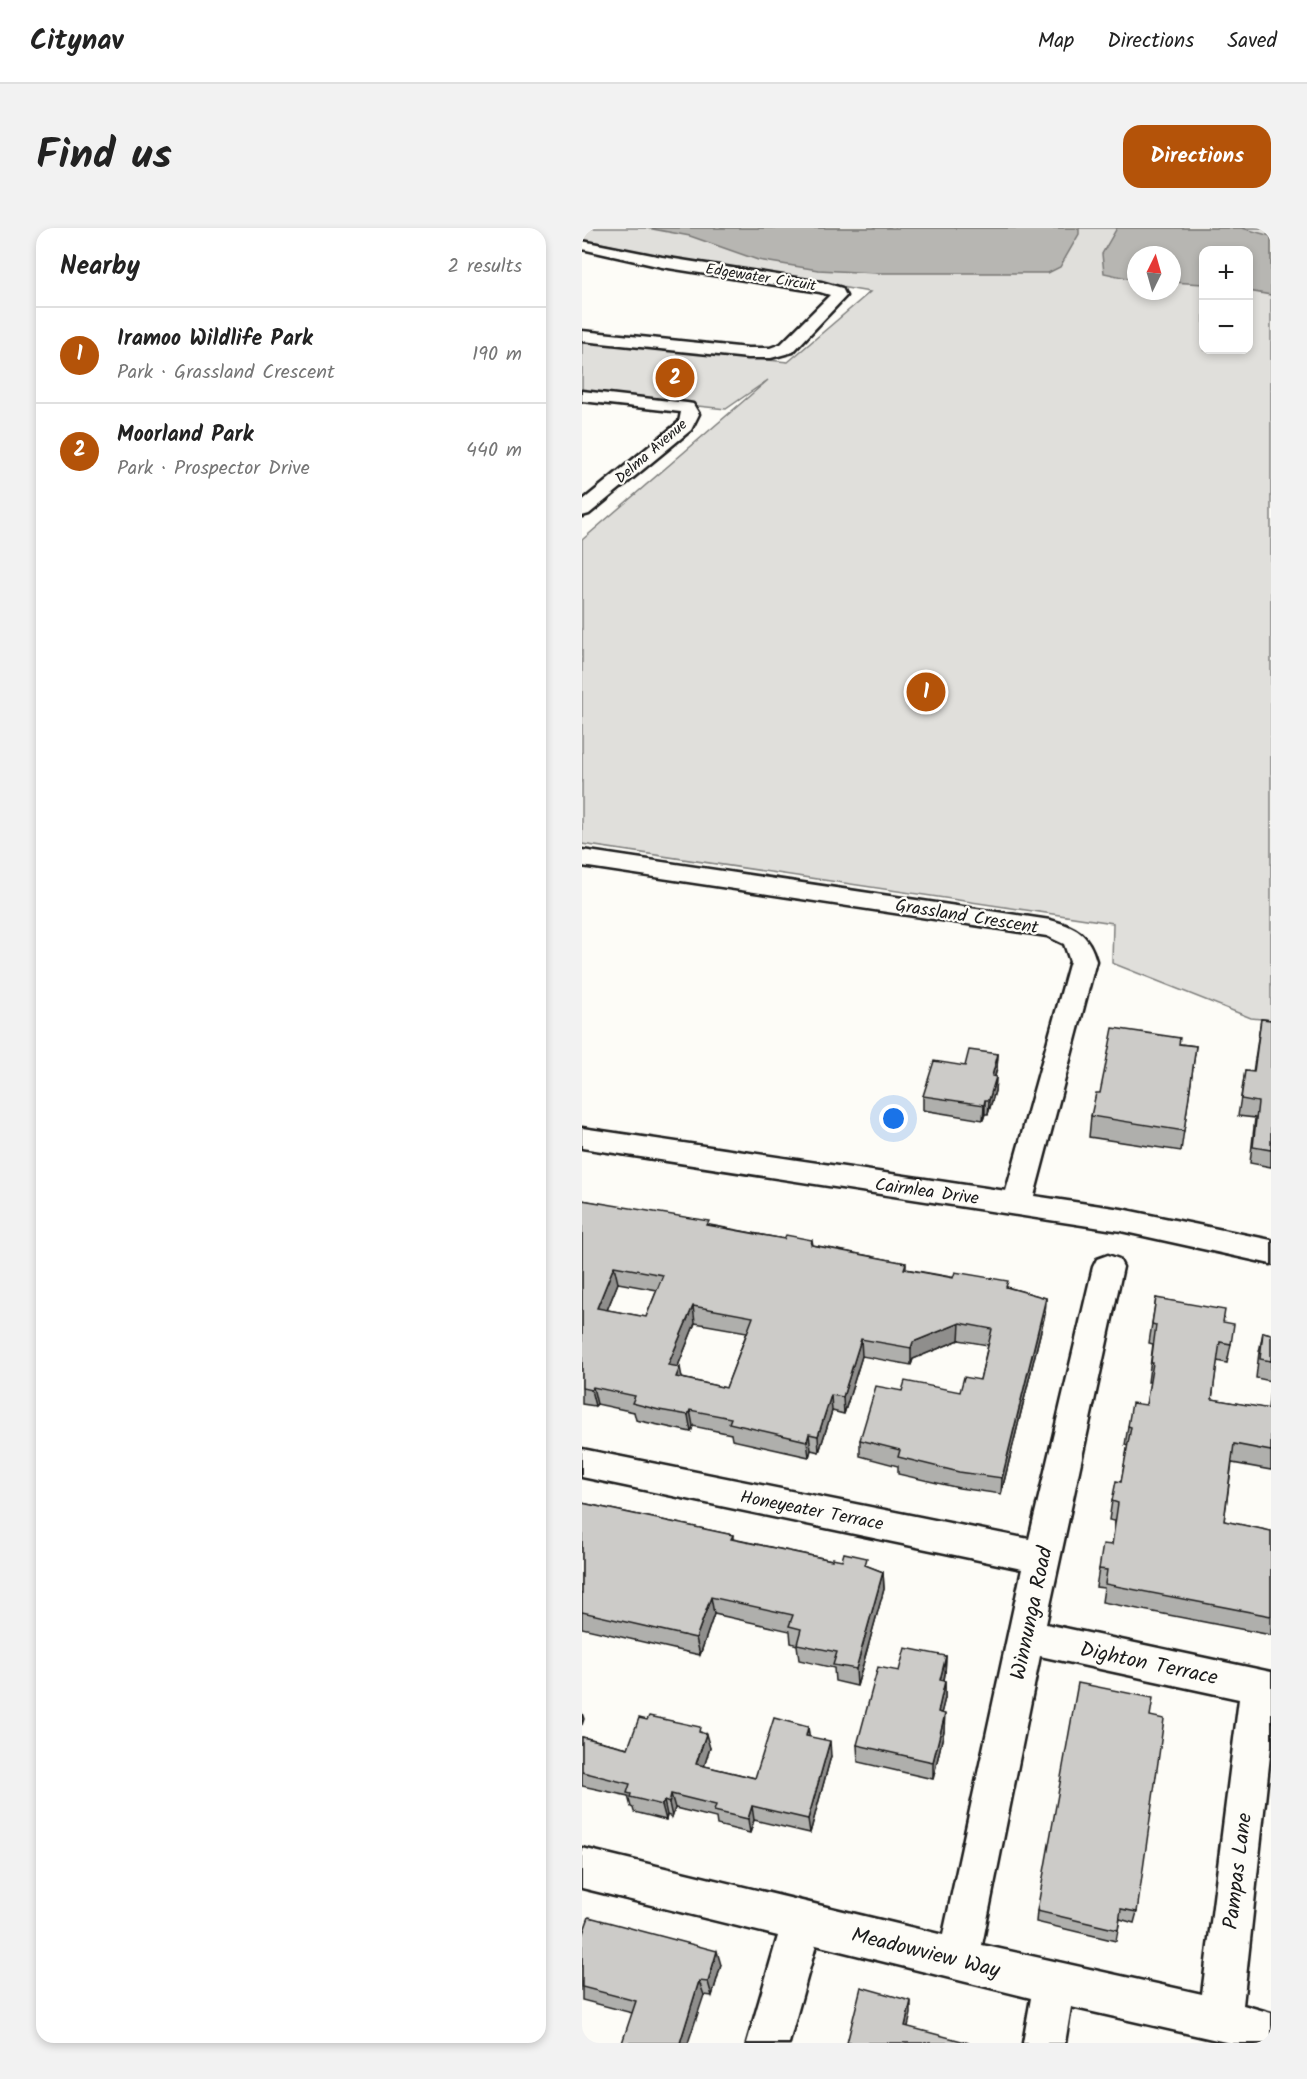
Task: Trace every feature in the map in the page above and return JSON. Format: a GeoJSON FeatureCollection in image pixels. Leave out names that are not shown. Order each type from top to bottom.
{"type":"FeatureCollection","features":[{"type":"Feature","properties":{"kind":"street","name":"Edgewater Circuit"},"geometry":{"type":"LineString","coordinates":[[582,245],[662,262],[821,286],[830,288],[838,294],[835,302],[787,348],[771,353],[748,353],[582,336]]}},
{"type":"Feature","properties":{"kind":"street","name":"Delma Avenue"},"geometry":{"type":"LineString","coordinates":[[582,396],[681,406],[687,408],[691,413],[685,426],[582,510]]}},
{"type":"Feature","properties":{"kind":"street","name":"Grassland Crescent"},"geometry":{"type":"LineString","coordinates":[[582,858],[1050,928],[1069,934],[1080,944],[1083,961],[1017,1205]]}},
{"type":"Feature","properties":{"kind":"street","name":"Cairnlea Drive"},"geometry":{"type":"LineString","coordinates":[[582,1138],[1121,1220],[1271,1252]]}},
{"type":"Feature","properties":{"kind":"street","name":"Winnunga Road"},"geometry":{"type":"LineString","coordinates":[[958,1960],[1042,1557],[1108,1267]]}},
{"type":"Feature","properties":{"kind":"street","name":"Honeyeater Terrace"},"geometry":{"type":"LineString","coordinates":[[582,1463],[1042,1557]]}},
{"type":"Feature","properties":{"kind":"street","name":"Dighton Terrace"},"geometry":{"type":"LineString","coordinates":[[1026,1636],[1265,1688]]}},
{"type":"Feature","properties":{"kind":"street","name":"Pampas Lane"},"geometry":{"type":"LineString","coordinates":[[1220,2019],[1265,1688]]}},
{"type":"Feature","properties":{"kind":"street","name":"Meadowview Way"},"geometry":{"type":"LineString","coordinates":[[582,1868],[1054,1983],[1220,2019],[1271,2034]]}},
{"type":"Feature","properties":{"kind":"street"},"geometry":{"type":"LineString","coordinates":[[768,2043],[802,1922]]}},
{"type":"Feature","properties":{"kind":"street"},"geometry":{"type":"LineString","coordinates":[[1044,2043],[1054,1983]]}},
{"type":"Feature","properties":{"kind":"shaded area"},"geometry":{"type":"Polygon","coordinates":[[[582,228],[1271,228],[1271,1020],[1251,1018],[1112,963],[1113,923],[582,844],[582,540],[768,380],[726,409],[582,394],[582,341],[788,362],[870,292],[674,259],[582,239],[582,228]]]}},
{"type":"Feature","properties":{"kind":"shaded area"},"geometry":{"type":"Polygon","coordinates":[[[647,228],[1079,228],[1079,234],[1060,267],[1048,273],[876,273],[818,270],[758,260],[690,236],[647,228]]]}},
{"type":"Feature","properties":{"kind":"shaded area"},"geometry":{"type":"Polygon","coordinates":[[[1117,228],[1242,228],[1271,236],[1271,295],[1253,292],[1253,246],[1199,246],[1199,284],[1181,283],[1181,246],[1127,246],[1127,278],[1104,273],[1102,254],[1117,228]]]}},
{"type":"Feature","properties":{"kind":"building"},"geometry":{"type":"Polygon","coordinates":[[[1261,1019],[1271,1020],[1271,1150],[1253,1147],[1258,1102],[1241,1099],[1245,1071],[1254,1072],[1261,1019]]]}},
{"type":"Feature","properties":{"kind":"building"},"geometry":{"type":"Polygon","coordinates":[[[1113,1028],[1180,1038],[1179,1044],[1196,1046],[1184,1131],[1091,1116],[1096,1093],[1100,1093],[1113,1028]]]}},
{"type":"Feature","properties":{"kind":"building"},"geometry":{"type":"Polygon","coordinates":[[[969,1050],[998,1054],[992,1076],[996,1077],[989,1100],[985,1100],[984,1105],[923,1096],[934,1061],[965,1066],[969,1050]]]}},
{"type":"Feature","properties":{"kind":"building"},"geometry":{"type":"Polygon","coordinates":[[[582,1200],[709,1221],[707,1225],[784,1239],[786,1235],[812,1240],[811,1245],[906,1263],[904,1269],[953,1278],[955,1272],[1008,1281],[1006,1287],[1046,1298],[1002,1478],[959,1472],[898,1457],[900,1450],[860,1440],[876,1386],[902,1391],[905,1381],[960,1392],[964,1377],[980,1380],[992,1329],[960,1323],[913,1342],[911,1348],[861,1339],[843,1397],[831,1395],[818,1436],[809,1434],[807,1441],[729,1423],[731,1418],[690,1410],[688,1415],[659,1410],[632,1403],[635,1396],[593,1387],[591,1390],[582,1388],[582,1200]],[[614,1266],[597,1308],[646,1317],[663,1275],[614,1266]],[[693,1306],[668,1365],[680,1367],[676,1377],[726,1388],[753,1317],[693,1306]]]}},
{"type":"Feature","properties":{"kind":"building"},"geometry":{"type":"Polygon","coordinates":[[[1156,1298],[1225,1310],[1223,1322],[1234,1324],[1231,1344],[1220,1342],[1212,1399],[1270,1409],[1271,1404],[1271,1451],[1234,1444],[1224,1521],[1271,1531],[1271,1616],[1105,1584],[1107,1570],[1099,1569],[1103,1544],[1112,1545],[1118,1503],[1112,1501],[1116,1481],[1121,1482],[1131,1427],[1128,1426],[1132,1403],[1146,1405],[1153,1363],[1151,1363],[1156,1325],[1152,1324],[1156,1298]]]}},
{"type":"Feature","properties":{"kind":"building"},"geometry":{"type":"Polygon","coordinates":[[[1263,1332],[1271,1334],[1271,1361],[1260,1359],[1263,1332]]]}},
{"type":"Feature","properties":{"kind":"building"},"geometry":{"type":"Polygon","coordinates":[[[582,1503],[733,1535],[731,1539],[832,1560],[832,1558],[842,1560],[844,1553],[867,1558],[865,1565],[883,1572],[856,1669],[833,1665],[837,1652],[797,1644],[801,1629],[789,1626],[793,1615],[711,1597],[696,1638],[582,1612],[582,1503]]]}},
{"type":"Feature","properties":{"kind":"building"},"geometry":{"type":"Polygon","coordinates":[[[905,1648],[946,1656],[940,1680],[945,1681],[938,1712],[945,1714],[933,1762],[857,1745],[878,1667],[899,1671],[905,1648]]]}},
{"type":"Feature","properties":{"kind":"building"},"geometry":{"type":"Polygon","coordinates":[[[1078,1683],[1153,1698],[1150,1716],[1164,1719],[1137,1912],[1121,1909],[1118,1930],[1037,1911],[1078,1683]]]}},
{"type":"Feature","properties":{"kind":"building"},"geometry":{"type":"Polygon","coordinates":[[[649,1716],[700,1727],[699,1732],[706,1734],[696,1764],[755,1778],[774,1718],[808,1727],[806,1736],[830,1741],[808,1819],[752,1806],[748,1819],[714,1811],[716,1805],[671,1794],[669,1803],[664,1801],[662,1805],[630,1797],[631,1794],[627,1793],[630,1784],[582,1772],[582,1737],[628,1748],[639,1718],[647,1720],[649,1716]]]}},
{"type":"Feature","properties":{"kind":"building"},"geometry":{"type":"Polygon","coordinates":[[[589,1917],[717,1951],[708,1982],[699,1981],[680,2043],[622,2043],[636,2001],[582,1987],[582,1936],[589,1917]]]}},
{"type":"Feature","properties":{"kind":"building"},"geometry":{"type":"Polygon","coordinates":[[[861,1987],[911,2001],[905,2026],[969,2043],[847,2043],[861,1987]]]}},
{"type":"Feature","properties":{"kind":"place","name":"Moorland Park"},"geometry":{"type":"Point","coordinates":[675,378]}},
{"type":"Feature","properties":{"kind":"place","name":"Iramoo Wildlife Park"},"geometry":{"type":"Point","coordinates":[926,692]}}]}
